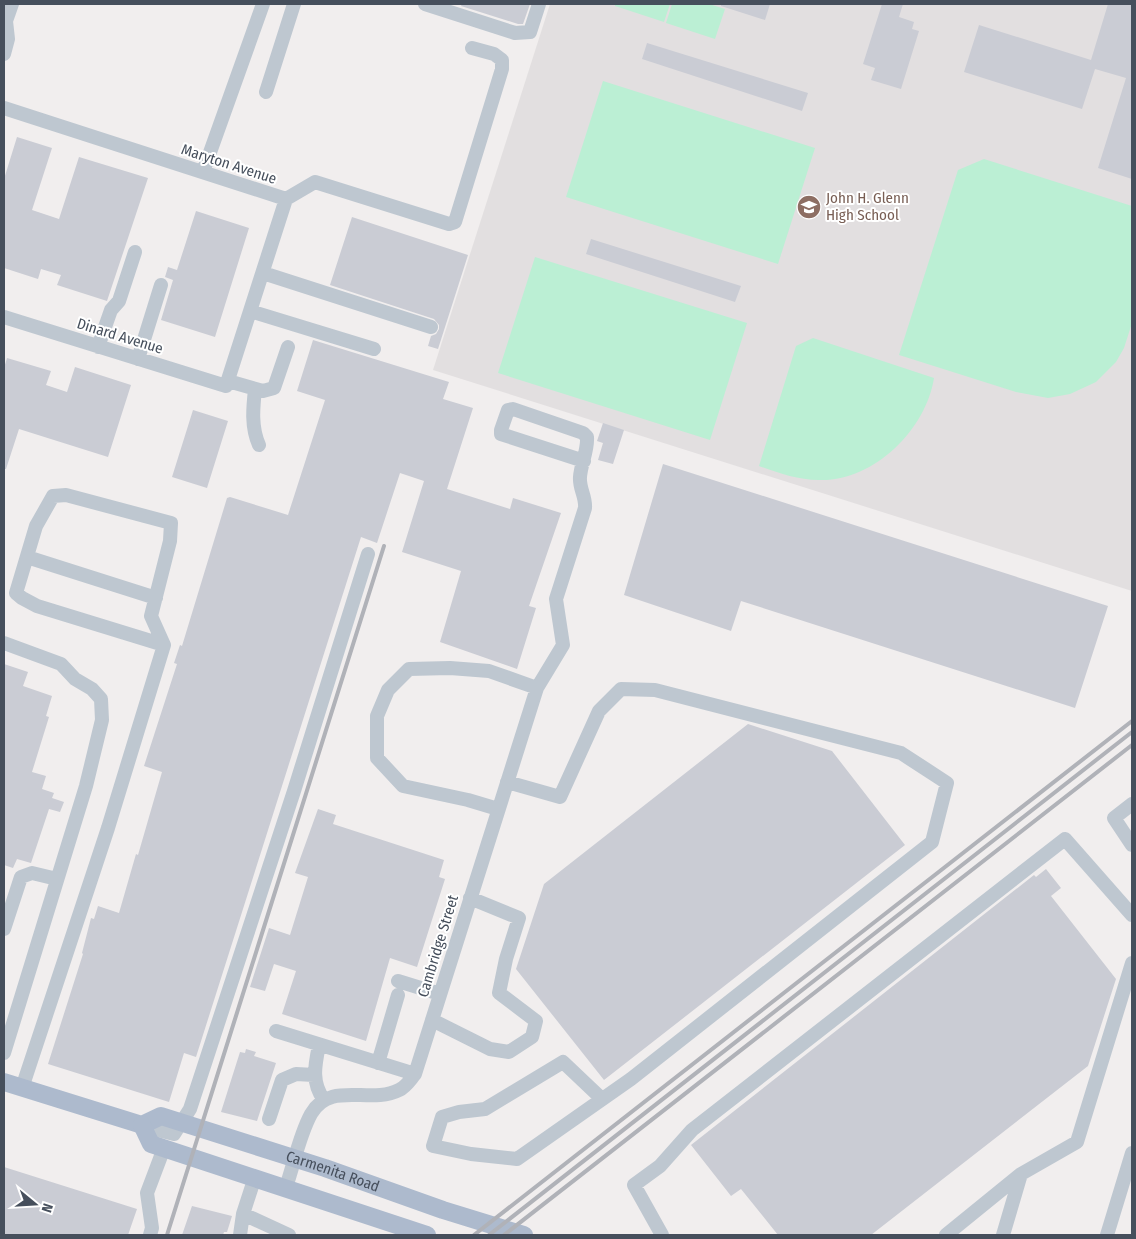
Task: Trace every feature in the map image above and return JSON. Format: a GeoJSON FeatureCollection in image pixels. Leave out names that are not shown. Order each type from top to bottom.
{"type":"FeatureCollection","features":[{"type":"Feature","properties":{"kind":"main road","name":"Carmenita Road"},"geometry":{"type":"LineString","coordinates":[[4,1082],[143,1128],[151,1144],[427,1235]]}},
{"type":"Feature","properties":{"kind":"main road","name":"Carmenita Road"},"geometry":{"type":"LineString","coordinates":[[143,1128],[161,1116],[296,1158],[524,1235]]}},
{"type":"Feature","properties":{"kind":"street"},"geometry":{"type":"LineString","coordinates":[[4,54],[8,39],[6,21],[12,4]]}},
{"type":"Feature","properties":{"kind":"street"},"geometry":{"type":"LineString","coordinates":[[203,172],[263,4]]}},
{"type":"Feature","properties":{"kind":"street"},"geometry":{"type":"LineString","coordinates":[[266,92],[294,4]]}},
{"type":"Feature","properties":{"kind":"street"},"geometry":{"type":"LineString","coordinates":[[425,4],[516,33],[530,32],[539,4]]}},
{"type":"Feature","properties":{"kind":"street"},"geometry":{"type":"LineString","coordinates":[[286,199],[315,182],[449,224],[455,222],[502,69],[502,60],[494,54],[472,48]]}},
{"type":"Feature","properties":{"kind":"street","name":"Maryton Avenue"},"geometry":{"type":"LineString","coordinates":[[4,108],[286,199],[227,383]]}},
{"type":"Feature","properties":{"kind":"street"},"geometry":{"type":"LineString","coordinates":[[98,346],[111,310],[119,301],[135,252]]}},
{"type":"Feature","properties":{"kind":"street"},"geometry":{"type":"LineString","coordinates":[[262,272],[431,327]]}},
{"type":"Feature","properties":{"kind":"street"},"geometry":{"type":"LineString","coordinates":[[138,359],[161,285]]}},
{"type":"Feature","properties":{"kind":"street"},"geometry":{"type":"LineString","coordinates":[[250,311],[374,349]]}},
{"type":"Feature","properties":{"kind":"street","name":"Dinard Avenue"},"geometry":{"type":"LineString","coordinates":[[4,316],[138,359],[255,389]]}},
{"type":"Feature","properties":{"kind":"street"},"geometry":{"type":"LineString","coordinates":[[259,445],[254,434],[255,389],[263,391],[274,388],[288,347]]}},
{"type":"Feature","properties":{"kind":"street"},"geometry":{"type":"LineString","coordinates":[[513,409],[584,433],[588,443],[584,461],[501,434],[508,410],[513,409]]}},
{"type":"Feature","properties":{"kind":"street","name":"Cambridge Street"},"geometry":{"type":"LineString","coordinates":[[324,1100],[338,1095],[378,1095],[398,1091],[415,1074],[537,688],[563,645],[556,600],[585,508],[586,499],[580,489],[584,461]]}},
{"type":"Feature","properties":{"kind":"street"},"geometry":{"type":"LineString","coordinates":[[22,1088],[108,828],[164,645],[151,616],[170,541],[170,523],[66,494],[53,496],[36,526],[16,593],[37,606],[164,645]]}},
{"type":"Feature","properties":{"kind":"street"},"geometry":{"type":"LineString","coordinates":[[180,1123],[190,1109],[294,791],[368,554]]}},
{"type":"Feature","properties":{"kind":"street"},"geometry":{"type":"LineString","coordinates":[[27,557],[156,598]]}},
{"type":"Feature","properties":{"kind":"street"},"geometry":{"type":"LineString","coordinates":[[4,643],[61,664],[75,679],[92,689],[101,699],[102,720],[86,786],[57,879],[9,1019],[4,1053]]}},
{"type":"Feature","properties":{"kind":"street"},"geometry":{"type":"LineString","coordinates":[[498,809],[468,800],[403,786],[377,758],[377,716],[388,690],[409,669],[450,668],[489,670],[537,688]]}},
{"type":"Feature","properties":{"kind":"street"},"geometry":{"type":"LineString","coordinates":[[507,782],[560,797],[599,711],[621,689],[655,690],[891,750],[901,753],[947,783],[932,842],[721,1010],[602,1099],[517,1158],[471,1154],[433,1146],[442,1117],[459,1112],[485,1109],[564,1062],[602,1099]]}},
{"type":"Feature","properties":{"kind":"street"},"geometry":{"type":"LineString","coordinates":[[1132,804],[1114,818],[1132,844]]}},
{"type":"Feature","properties":{"kind":"street"},"geometry":{"type":"LineString","coordinates":[[662,1235],[634,1186],[660,1166],[692,1130],[1065,840],[1132,915]]}},
{"type":"Feature","properties":{"kind":"street"},"geometry":{"type":"LineString","coordinates":[[4,929],[21,877],[32,873],[57,879]]}},
{"type":"Feature","properties":{"kind":"street"},"geometry":{"type":"LineString","coordinates":[[432,1020],[490,1049],[509,1052],[532,1037],[536,1020],[499,993],[506,959],[519,918],[470,898]]}},
{"type":"Feature","properties":{"kind":"street"},"geometry":{"type":"LineString","coordinates":[[946,1235],[1021,1174],[1077,1142],[1132,963]]}},
{"type":"Feature","properties":{"kind":"street"},"geometry":{"type":"LineString","coordinates":[[378,1063],[398,988],[440,994]]}},
{"type":"Feature","properties":{"kind":"street"},"geometry":{"type":"LineString","coordinates":[[276,1031],[415,1074]]}},
{"type":"Feature","properties":{"kind":"street"},"geometry":{"type":"LineString","coordinates":[[286,1187],[311,1114],[324,1100],[318,1092],[314,1075],[319,1045]]}},
{"type":"Feature","properties":{"kind":"street"},"geometry":{"type":"LineString","coordinates":[[269,1119],[282,1080],[296,1074],[314,1075]]}},
{"type":"Feature","properties":{"kind":"street"},"geometry":{"type":"LineString","coordinates":[[150,1235],[152,1228],[148,1193],[164,1148]]}},
{"type":"Feature","properties":{"kind":"street"},"geometry":{"type":"LineString","coordinates":[[1107,1235],[1132,1153]]}},
{"type":"Feature","properties":{"kind":"street"},"geometry":{"type":"LineString","coordinates":[[1003,1235],[1021,1174]]}},
{"type":"Feature","properties":{"kind":"street"},"geometry":{"type":"LineString","coordinates":[[240,1235],[243,1214],[255,1177]]}},
{"type":"Feature","properties":{"kind":"street"},"geometry":{"type":"LineString","coordinates":[[243,1214],[289,1235]]}},
{"type":"Feature","properties":{"kind":"shaded area","name":"John H. Glenn High School"},"geometry":{"type":"Polygon","coordinates":[[[550,4],[1132,4],[1132,591],[433,370],[550,4]]]}},
{"type":"Feature","properties":{"kind":"green space"},"geometry":{"type":"Polygon","coordinates":[[[615,4],[670,4],[664,22],[615,6],[615,4]]]}},
{"type":"Feature","properties":{"kind":"green space"},"geometry":{"type":"Polygon","coordinates":[[[672,4],[709,4],[725,9],[715,39],[666,23],[672,4]]]}},
{"type":"Feature","properties":{"kind":"green space"},"geometry":{"type":"Polygon","coordinates":[[[603,81],[815,148],[778,264],[566,197],[603,81]]]}},
{"type":"Feature","properties":{"kind":"green space"},"geometry":{"type":"Polygon","coordinates":[[[984,159],[1132,206],[1132,323],[1124,348],[1116,362],[1096,382],[1070,394],[1048,398],[1016,392],[899,355],[958,170],[984,159]]]}},
{"type":"Feature","properties":{"kind":"green space"},"geometry":{"type":"Polygon","coordinates":[[[535,257],[747,323],[710,440],[498,373],[535,257]]]}},
{"type":"Feature","properties":{"kind":"green space"},"geometry":{"type":"Polygon","coordinates":[[[813,338],[934,378],[929,397],[920,416],[908,434],[894,449],[877,462],[859,472],[839,478],[803,479],[759,466],[796,346],[813,338]]]}},
{"type":"Feature","properties":{"kind":"building"},"geometry":{"type":"Polygon","coordinates":[[[462,4],[530,4],[523,24],[518,24],[461,6],[462,4]]]}},
{"type":"Feature","properties":{"kind":"building"},"geometry":{"type":"Polygon","coordinates":[[[721,4],[770,4],[765,20],[721,6],[721,4]]]}},
{"type":"Feature","properties":{"kind":"building"},"geometry":{"type":"Polygon","coordinates":[[[882,4],[903,4],[899,17],[914,22],[912,29],[919,31],[901,89],[871,80],[875,68],[863,64],[882,4]]]}},
{"type":"Feature","properties":{"kind":"building"},"geometry":{"type":"Polygon","coordinates":[[[1108,4],[1132,4],[1132,179],[1098,168],[1126,78],[1095,69],[1082,109],[964,72],[979,25],[1091,60],[1108,4]]]}},
{"type":"Feature","properties":{"kind":"building"},"geometry":{"type":"Polygon","coordinates":[[[647,43],[808,93],[802,111],[642,59],[647,43]]]}},
{"type":"Feature","properties":{"kind":"building"},"geometry":{"type":"Polygon","coordinates":[[[17,137],[52,148],[32,210],[59,219],[79,157],[148,178],[107,301],[57,285],[61,275],[41,269],[38,279],[4,268],[4,179],[17,137]]]}},
{"type":"Feature","properties":{"kind":"building"},"geometry":{"type":"Polygon","coordinates":[[[196,211],[249,228],[215,337],[161,320],[173,280],[165,277],[168,267],[177,270],[196,211]]]}},
{"type":"Feature","properties":{"kind":"building"},"geometry":{"type":"Polygon","coordinates":[[[352,217],[468,255],[438,349],[428,346],[431,336],[436,334],[439,329],[439,325],[434,319],[330,285],[352,217]]]}},
{"type":"Feature","properties":{"kind":"building"},"geometry":{"type":"Polygon","coordinates":[[[591,239],[741,286],[735,302],[586,254],[591,239]]]}},
{"type":"Feature","properties":{"kind":"building"},"geometry":{"type":"Polygon","coordinates":[[[313,340],[449,382],[443,399],[473,408],[447,489],[510,509],[513,498],[561,513],[529,606],[536,608],[517,669],[440,642],[461,571],[402,552],[424,481],[400,473],[377,543],[361,537],[196,1057],[184,1053],[169,1102],[48,1064],[83,954],[91,918],[94,919],[98,906],[119,913],[136,854],[138,855],[162,772],[144,766],[177,664],[174,663],[180,645],[182,646],[227,498],[230,497],[288,515],[325,400],[297,391],[313,340]]]}},
{"type":"Feature","properties":{"kind":"building"},"geometry":{"type":"Polygon","coordinates":[[[7,358],[51,371],[46,385],[67,392],[75,367],[131,385],[108,457],[19,429],[6,469],[4,469],[4,368],[7,358]]]}},
{"type":"Feature","properties":{"kind":"building"},"geometry":{"type":"Polygon","coordinates":[[[193,410],[228,421],[207,488],[172,477],[193,410]]]}},
{"type":"Feature","properties":{"kind":"building"},"geometry":{"type":"Polygon","coordinates":[[[603,423],[624,430],[613,464],[598,460],[603,443],[597,441],[603,423]]]}},
{"type":"Feature","properties":{"kind":"building"},"geometry":{"type":"Polygon","coordinates":[[[663,464],[1108,606],[1075,708],[741,601],[731,631],[624,595],[663,464]]]}},
{"type":"Feature","properties":{"kind":"building"},"geometry":{"type":"Polygon","coordinates":[[[4,664],[28,672],[23,686],[52,696],[46,716],[49,717],[32,772],[46,776],[42,789],[54,793],[52,798],[64,802],[60,812],[49,809],[31,863],[17,859],[13,868],[4,865],[4,664]]]}},
{"type":"Feature","properties":{"kind":"building"},"geometry":{"type":"Polygon","coordinates":[[[748,724],[832,751],[905,845],[604,1080],[516,969],[544,884],[748,724]]]}},
{"type":"Feature","properties":{"kind":"building"},"geometry":{"type":"Polygon","coordinates":[[[318,809],[336,815],[333,824],[444,860],[439,877],[445,879],[417,967],[390,958],[366,1041],[282,1014],[296,971],[274,964],[265,991],[250,987],[269,928],[290,935],[308,877],[295,873],[318,809]]]}},
{"type":"Feature","properties":{"kind":"building"},"geometry":{"type":"Polygon","coordinates":[[[1046,869],[1061,888],[1051,896],[1116,979],[1088,1066],[871,1235],[778,1235],[741,1189],[731,1196],[691,1145],[1034,875],[1036,877],[1046,869]]]}},
{"type":"Feature","properties":{"kind":"building"},"geometry":{"type":"Polygon","coordinates":[[[246,1049],[256,1052],[254,1056],[276,1063],[257,1121],[221,1112],[240,1052],[245,1053],[246,1049]]]}},
{"type":"Feature","properties":{"kind":"building"},"geometry":{"type":"Polygon","coordinates":[[[4,1167],[137,1209],[128,1235],[4,1235],[4,1167]]]}},
{"type":"Feature","properties":{"kind":"building"},"geometry":{"type":"Polygon","coordinates":[[[192,1206],[232,1216],[227,1232],[224,1232],[223,1235],[182,1235],[192,1206]]]}},
{"type":"Feature","properties":{"kind":"railway"},"geometry":{"type":"LineString","coordinates":[[167,1235],[384,546]]}},
{"type":"Feature","properties":{"kind":"railway"},"geometry":{"type":"LineString","coordinates":[[474,1235],[1132,721]]}},
{"type":"Feature","properties":{"kind":"railway"},"geometry":{"type":"LineString","coordinates":[[489,1235],[1132,732]]}},
{"type":"Feature","properties":{"kind":"railway"},"geometry":{"type":"LineString","coordinates":[[504,1235],[1132,745]]}},
{"type":"Feature","properties":{"kind":"place","name":"John H. Glenn High School"},"geometry":{"type":"Point","coordinates":[809,207]}}]}
